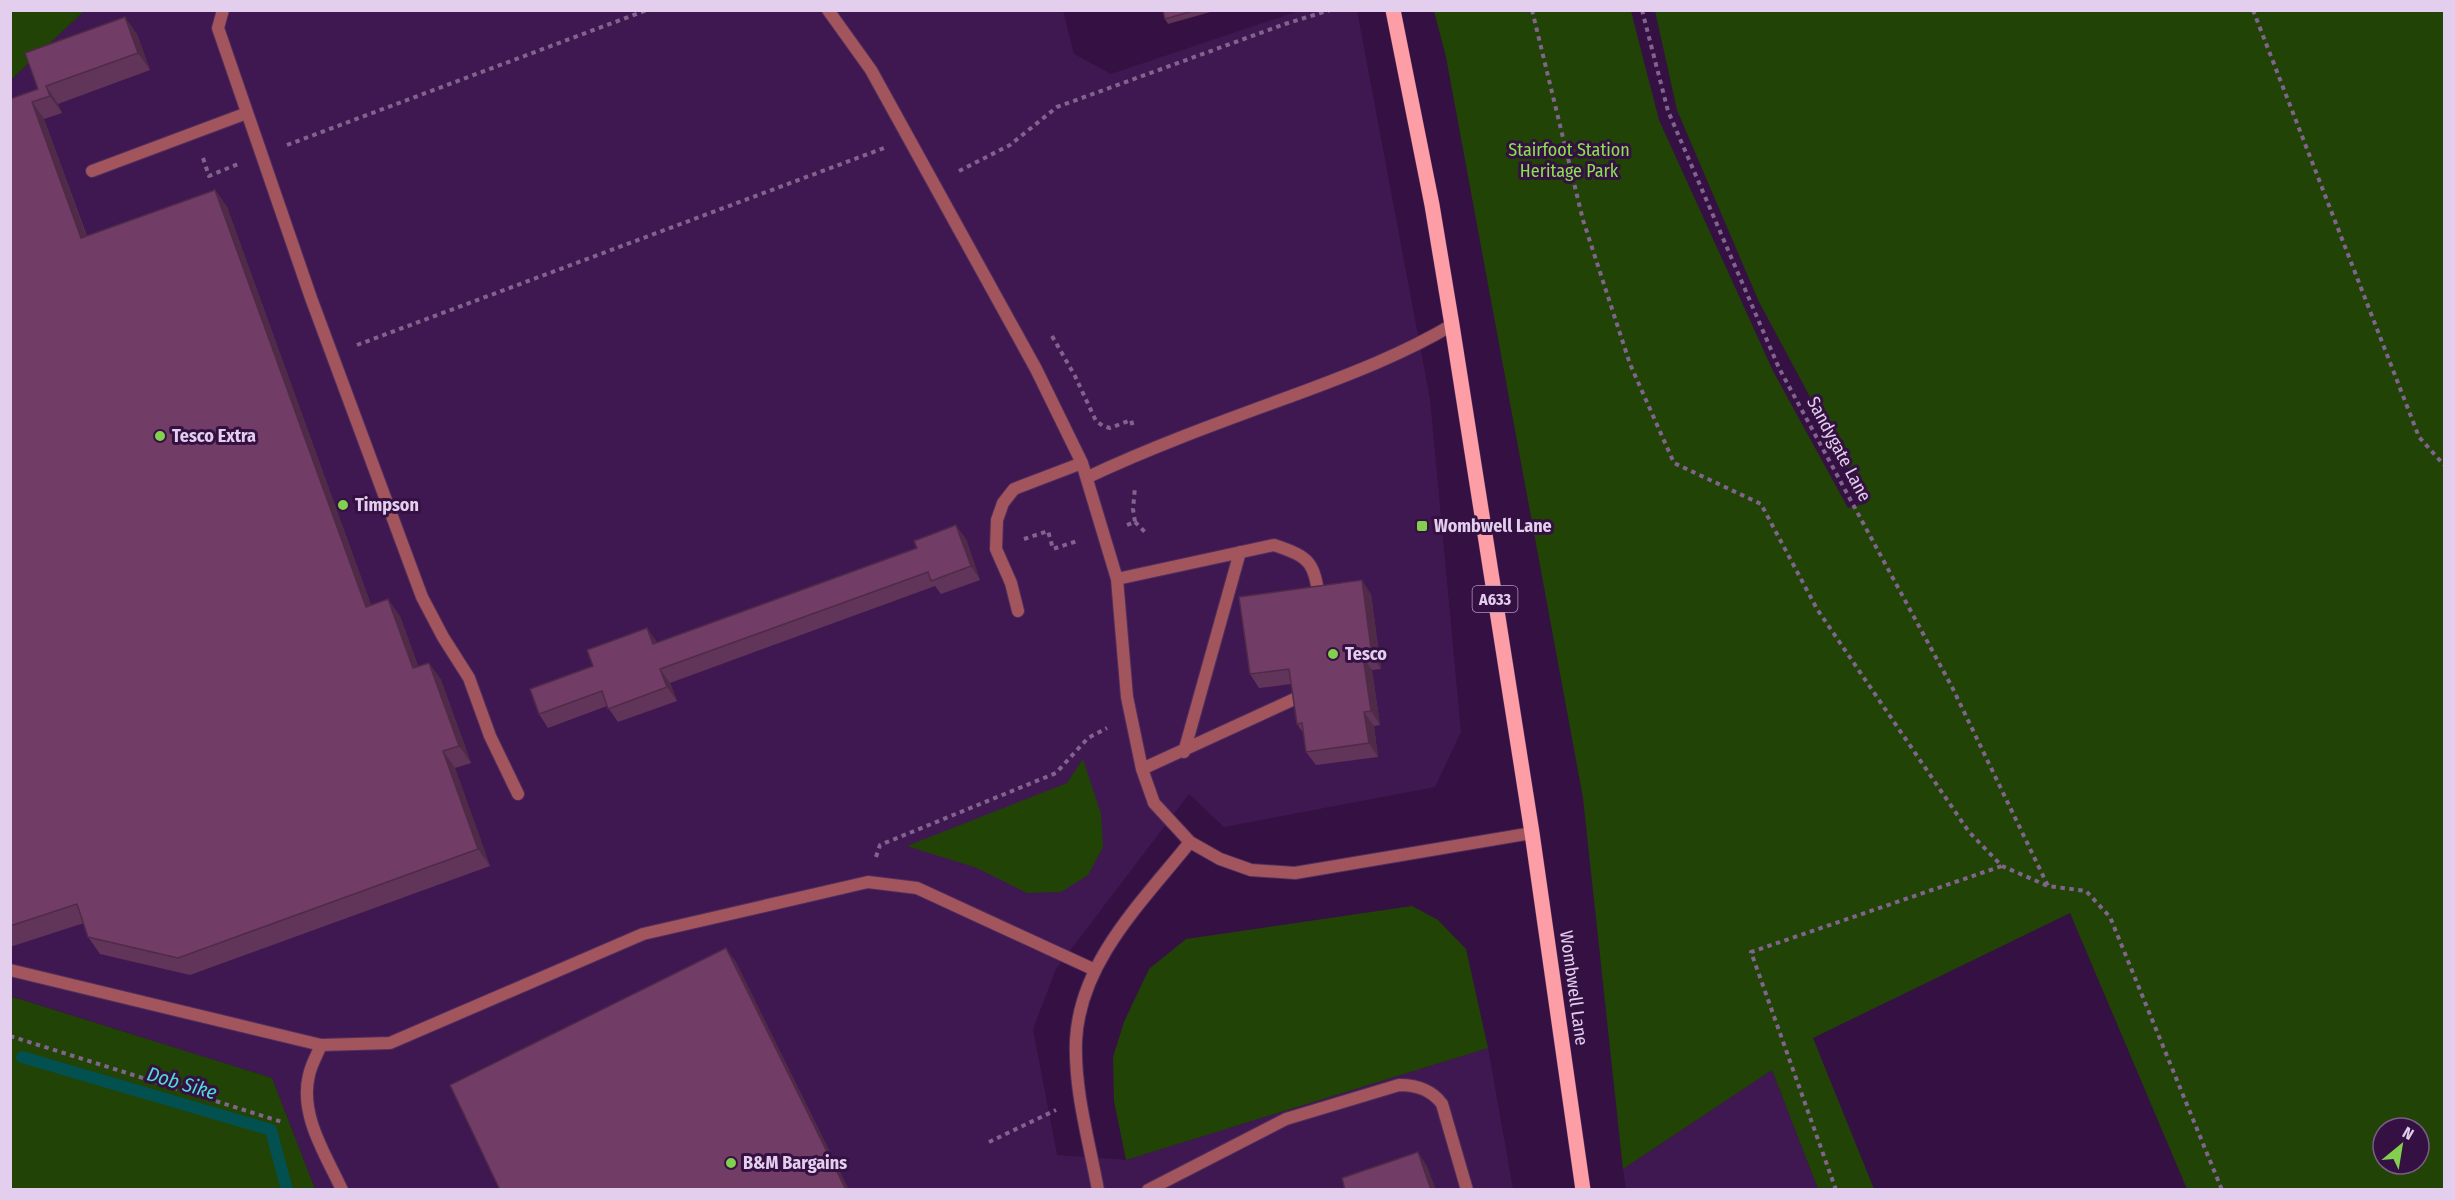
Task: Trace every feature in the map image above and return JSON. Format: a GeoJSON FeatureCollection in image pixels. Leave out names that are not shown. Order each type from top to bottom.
{"type":"FeatureCollection","features":[{"type":"Feature","properties":{"kind":"main road","name":"Wombwell Lane"},"geometry":{"type":"LineString","coordinates":[[1393,10],[1432,205],[1452,325],[1532,833],[1582,1190]]}},
{"type":"Feature","properties":{"kind":"lane"},"geometry":{"type":"LineString","coordinates":[[223,10],[218,28],[261,155],[331,355],[422,597],[443,637],[469,678],[490,736],[519,794]]}},
{"type":"Feature","properties":{"kind":"lane"},"geometry":{"type":"LineString","coordinates":[[828,10],[870,70],[1041,379],[1088,477],[1117,579],[1128,697],[1142,769],[1154,803],[1190,842],[1220,859],[1251,870],[1295,873],[1532,833]]}},
{"type":"Feature","properties":{"kind":"lane"},"geometry":{"type":"LineString","coordinates":[[92,171],[247,113]]}},
{"type":"Feature","properties":{"kind":"lane"},"geometry":{"type":"LineString","coordinates":[[1088,477],[1142,451],[1369,367],[1419,345],[1452,325]]}},
{"type":"Feature","properties":{"kind":"lane"},"geometry":{"type":"LineString","coordinates":[[1018,611],[1011,583],[996,549],[997,520],[1003,502],[1014,489],[1082,463]]}},
{"type":"Feature","properties":{"kind":"lane"},"geometry":{"type":"LineString","coordinates":[[1117,579],[1274,545],[1295,552],[1313,567],[1322,613]]}},
{"type":"Feature","properties":{"kind":"lane"},"geometry":{"type":"LineString","coordinates":[[1184,752],[1240,552]]}},
{"type":"Feature","properties":{"kind":"lane"},"geometry":{"type":"LineString","coordinates":[[1142,769],[1184,752],[1301,696],[1319,681]]}},
{"type":"Feature","properties":{"kind":"lane"},"geometry":{"type":"LineString","coordinates":[[1098,1190],[1081,1099],[1076,1040],[1082,1003],[1095,970],[1115,935],[1190,842]]}},
{"type":"Feature","properties":{"kind":"lane"},"geometry":{"type":"LineString","coordinates":[[10,970],[321,1045],[390,1043],[642,934],[868,882],[917,888],[1095,970]]}},
{"type":"Feature","properties":{"kind":"lane"},"geometry":{"type":"LineString","coordinates":[[321,1045],[308,1076],[308,1108],[311,1123],[342,1190]]}},
{"type":"Feature","properties":{"kind":"lane"},"geometry":{"type":"LineString","coordinates":[[1148,1190],[1286,1119],[1399,1085],[1411,1085],[1424,1089],[1436,1095],[1442,1104],[1467,1190]]}},
{"type":"Feature","properties":{"kind":"path"},"geometry":{"type":"LineString","coordinates":[[194,132],[209,176],[647,10]]}},
{"type":"Feature","properties":{"kind":"path"},"geometry":{"type":"LineString","coordinates":[[958,171],[1010,145],[1057,107],[1285,24],[1330,10]]}},
{"type":"Feature","properties":{"kind":"path"},"geometry":{"type":"LineString","coordinates":[[1532,10],[1583,220],[1629,364],[1674,463],[1761,504],[1817,609],[1969,832],[2002,866],[2048,886],[2086,891],[2110,917],[2222,1190]]}},
{"type":"Feature","properties":{"kind":"path","name":"Sandygate Lane"},"geometry":{"type":"LineString","coordinates":[[1642,10],[1668,111],[1779,368],[1952,687],[2048,886]]}},
{"type":"Feature","properties":{"kind":"path"},"geometry":{"type":"LineString","coordinates":[[2253,10],[2419,437],[2445,465]]}},
{"type":"Feature","properties":{"kind":"path"},"geometry":{"type":"LineString","coordinates":[[331,355],[908,139]]}},
{"type":"Feature","properties":{"kind":"path"},"geometry":{"type":"LineString","coordinates":[[952,162],[963,180]]}},
{"type":"Feature","properties":{"kind":"path"},"geometry":{"type":"LineString","coordinates":[[1047,327],[1075,376],[1096,421],[1110,428],[1131,420],[1153,482],[1134,488],[1135,522],[1147,534]]}},
{"type":"Feature","properties":{"kind":"path"},"geometry":{"type":"LineString","coordinates":[[996,549],[1048,531],[1053,549],[1135,522]]}},
{"type":"Feature","properties":{"kind":"path"},"geometry":{"type":"LineString","coordinates":[[868,882],[880,845],[1056,773],[1088,738],[1132,715]]}},
{"type":"Feature","properties":{"kind":"path"},"geometry":{"type":"LineString","coordinates":[[1836,1190],[1751,952],[2002,866]]}},
{"type":"Feature","properties":{"kind":"path"},"geometry":{"type":"LineString","coordinates":[[10,1036],[282,1122],[308,1108]]}},
{"type":"Feature","properties":{"kind":"path"},"geometry":{"type":"LineString","coordinates":[[989,1142],[1081,1099]]}},
{"type":"Feature","properties":{"kind":"shaded area"},"geometry":{"type":"Polygon","coordinates":[[[84,11],[1063,11],[1074,54],[1111,74],[1299,11],[1357,11],[1430,399],[1461,732],[1435,787],[1224,827],[1189,794],[1056,969],[1033,1029],[1057,1155],[1126,1160],[1488,1048],[1513,1189],[315,1189],[272,1078],[11,996],[11,80],[84,11]]]}},
{"type":"Feature","properties":{"kind":"shaded area"},"geometry":{"type":"Polygon","coordinates":[[[1772,1070],[1818,1189],[1626,1189],[1623,1169],[1772,1070]]]}},
{"type":"Feature","properties":{"kind":"green space"},"geometry":{"type":"Polygon","coordinates":[[[11,11],[84,11],[11,80],[11,11]]]}},
{"type":"Feature","properties":{"kind":"green space","name":"Stairfoot Station Heritage Park"},"geometry":{"type":"Polygon","coordinates":[[[1434,11],[1631,11],[1659,120],[1773,371],[1848,508],[1867,503],[1759,302],[1677,110],[1655,11],[2444,11],[2444,1189],[2187,1189],[2070,913],[1813,1038],[1874,1189],[1818,1189],[1772,1070],[1623,1169],[1583,798],[1446,57],[1434,11]]]}},
{"type":"Feature","properties":{"kind":"green space"},"geometry":{"type":"Polygon","coordinates":[[[1083,759],[1101,814],[1103,847],[1088,875],[1061,892],[1027,893],[977,868],[907,846],[1067,783],[1083,759]]]}},
{"type":"Feature","properties":{"kind":"green space"},"geometry":{"type":"Polygon","coordinates":[[[1412,906],[1438,920],[1466,949],[1488,1048],[1126,1160],[1114,1101],[1113,1057],[1124,1022],[1149,969],[1186,939],[1412,906]]]}},
{"type":"Feature","properties":{"kind":"green space"},"geometry":{"type":"Polygon","coordinates":[[[10,996],[272,1078],[315,1189],[11,1189],[10,996]]]}},
{"type":"Feature","properties":{"kind":"building"},"geometry":{"type":"Polygon","coordinates":[[[1163,10],[1196,10],[1165,19],[1163,10]]]}},
{"type":"Feature","properties":{"kind":"building","name":"Tesco Extra"},"geometry":{"type":"Polygon","coordinates":[[[125,17],[138,53],[46,86],[50,96],[32,102],[81,238],[215,190],[366,607],[388,599],[413,668],[429,663],[459,746],[443,751],[478,849],[178,958],[88,937],[77,904],[10,926],[10,99],[38,89],[25,53],[125,17]]]}},
{"type":"Feature","properties":{"kind":"building"},"geometry":{"type":"Polygon","coordinates":[[[956,525],[971,566],[931,581],[928,572],[660,669],[667,687],[608,709],[602,691],[539,714],[530,689],[593,666],[587,650],[647,628],[653,644],[917,548],[914,541],[956,525]]]}},
{"type":"Feature","properties":{"kind":"building"},"geometry":{"type":"Polygon","coordinates":[[[1362,580],[1372,656],[1363,657],[1371,711],[1364,712],[1369,743],[1306,752],[1302,723],[1297,724],[1289,669],[1250,674],[1239,597],[1362,580]]]}},
{"type":"Feature","properties":{"kind":"building"},"geometry":{"type":"Polygon","coordinates":[[[726,948],[846,1190],[500,1190],[450,1085],[726,948]]]}},
{"type":"Feature","properties":{"kind":"building"},"geometry":{"type":"Polygon","coordinates":[[[1418,1152],[1431,1190],[1345,1190],[1342,1178],[1418,1152]]]}},
{"type":"Feature","properties":{"kind":"waterway","name":"Dob Sike"},"geometry":{"type":"LineString","coordinates":[[22,1057],[271,1130],[287,1190]]}},
{"type":"Feature","properties":{"kind":"place","name":"Tesco Extra"},"geometry":{"type":"Point","coordinates":[160,436]}},
{"type":"Feature","properties":{"kind":"place","name":"Timpson"},"geometry":{"type":"Point","coordinates":[343,505]}},
{"type":"Feature","properties":{"kind":"place","name":"Wombwell Lane"},"geometry":{"type":"Point","coordinates":[1422,526]}},
{"type":"Feature","properties":{"kind":"place","name":"Tesco"},"geometry":{"type":"Point","coordinates":[1333,654]}},
{"type":"Feature","properties":{"kind":"place","name":"B&M Bargains"},"geometry":{"type":"Point","coordinates":[731,1163]}}]}
